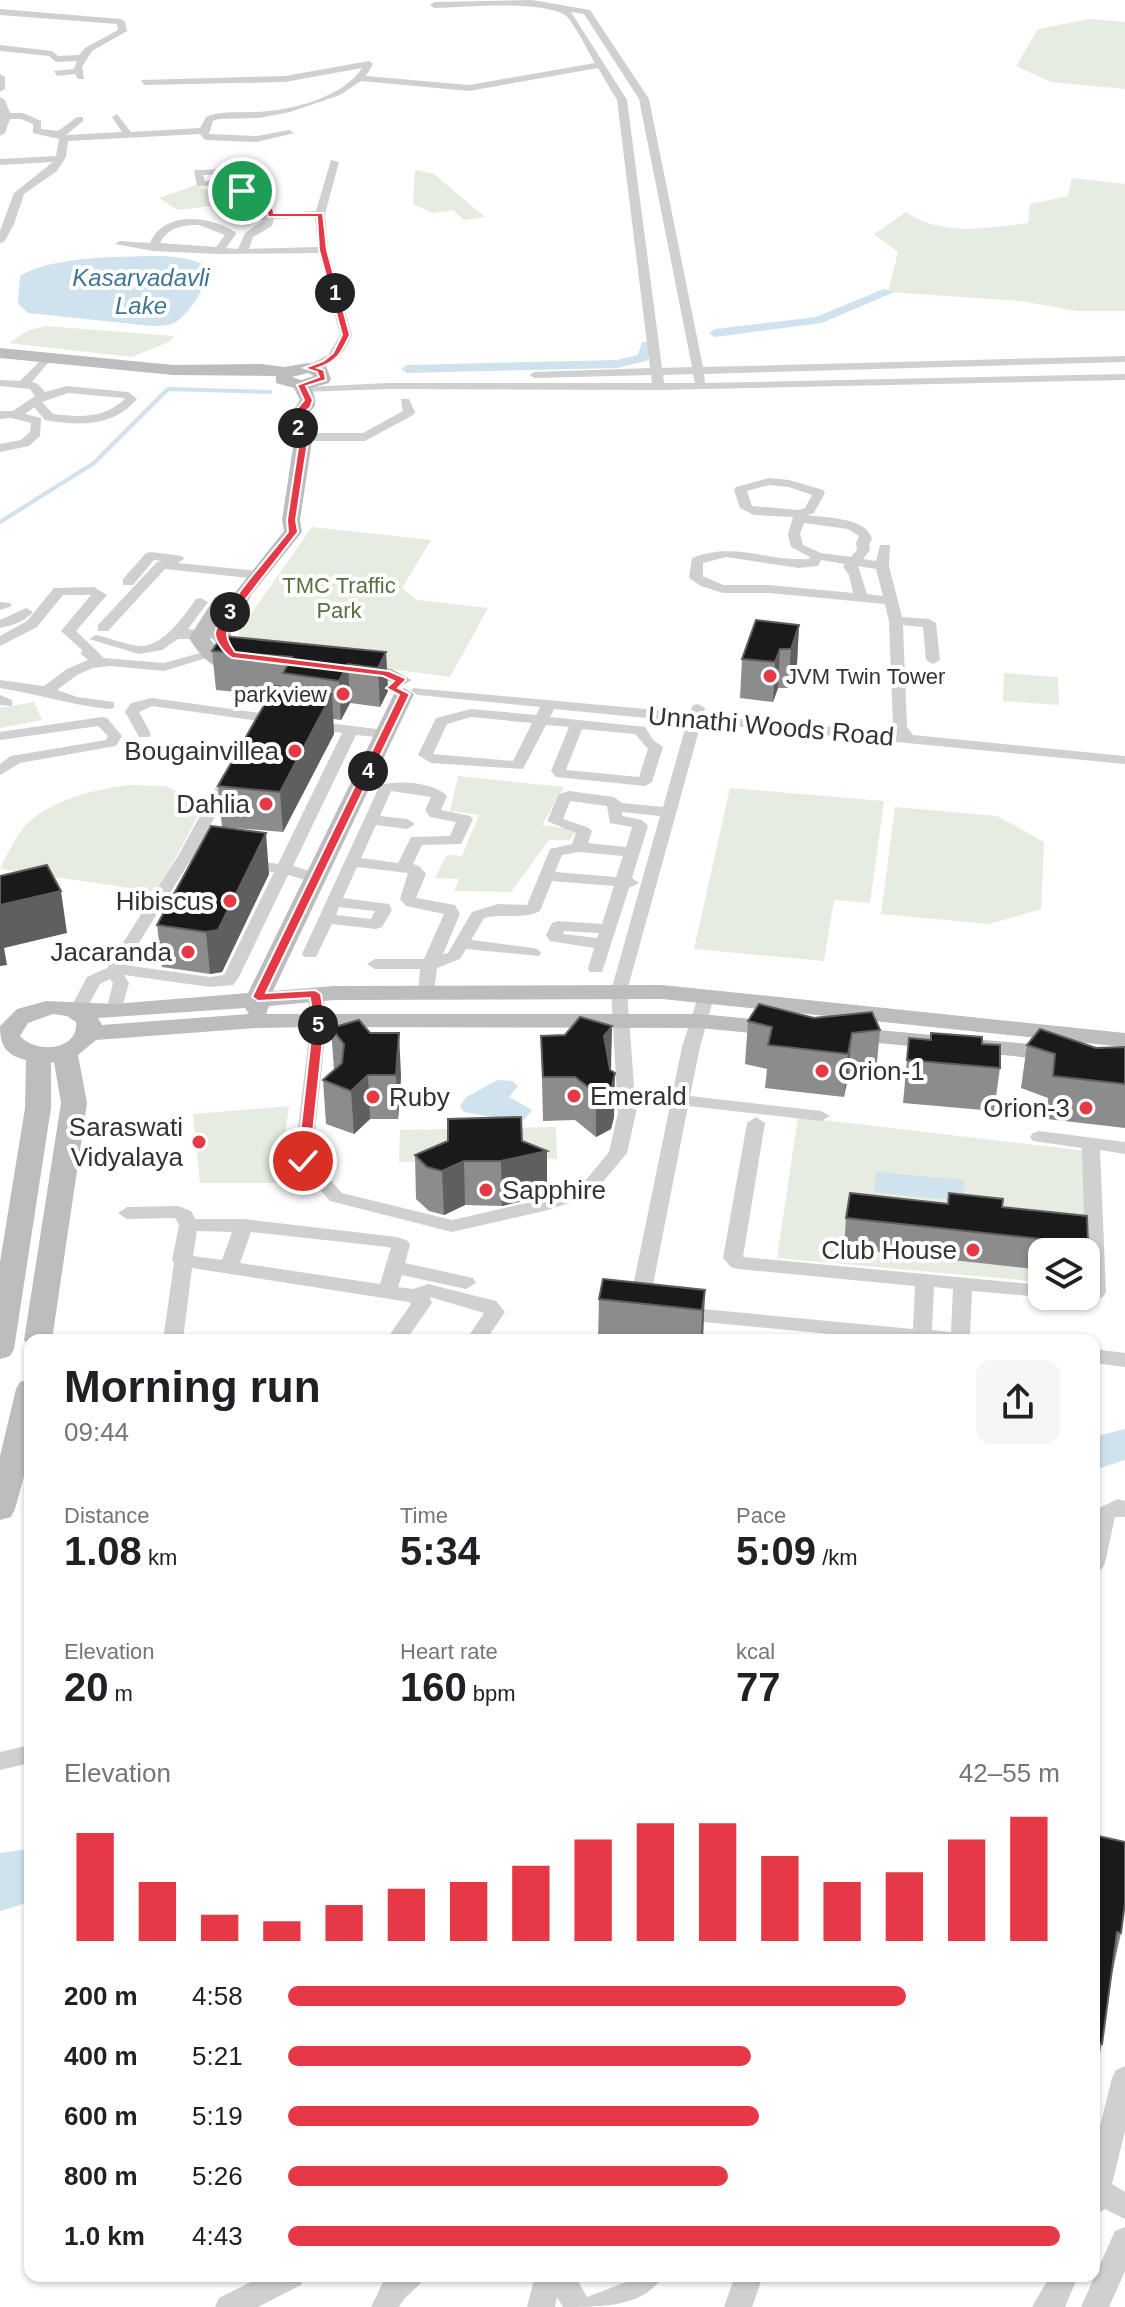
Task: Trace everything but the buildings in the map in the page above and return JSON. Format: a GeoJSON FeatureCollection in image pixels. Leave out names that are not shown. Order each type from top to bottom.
{"type":"FeatureCollection","features":[{"type":"Feature","properties":{"kind":"main road"},"geometry":{"type":"LineString","coordinates":[[0,353],[41,363],[171,383],[298,389],[325,376],[320,370],[308,368],[298,389]]}},
{"type":"Feature","properties":{"kind":"main road"},"geometry":{"type":"LineString","coordinates":[[0,365],[41,363]]}},
{"type":"Feature","properties":{"kind":"main road"},"geometry":{"type":"LineString","coordinates":[[260,664],[222,652],[199,638],[252,571],[293,532],[291,520],[304,438],[311,434],[314,411],[298,389]]}},
{"type":"Feature","properties":{"kind":"main road"},"geometry":{"type":"LineString","coordinates":[[222,652],[227,617],[252,571]]}},
{"type":"Feature","properties":{"kind":"main road"},"geometry":{"type":"LineString","coordinates":[[257,1009],[407,687],[338,673]]}},
{"type":"Feature","properties":{"kind":"main road"},"geometry":{"type":"LineString","coordinates":[[83,1022],[81,1044],[52,1053],[21,1051],[5,1044],[11,1017],[53,1007],[83,1022],[257,1009],[315,994],[619,991],[703,1009],[1125,1060]]}},
{"type":"Feature","properties":{"kind":"main road"},"geometry":{"type":"LineString","coordinates":[[83,1022],[114,1011],[257,1009],[319,1020],[619,1020],[703,1009],[1125,1040]]}},
{"type":"Feature","properties":{"kind":"main road"},"geometry":{"type":"LineString","coordinates":[[0,1349],[6,1288],[38,1108],[52,1053]]}},
{"type":"Feature","properties":{"kind":"main road"},"geometry":{"type":"LineString","coordinates":[[39,1334],[74,1103],[52,1053]]}},
{"type":"Feature","properties":{"kind":"main road"},"geometry":{"type":"LineString","coordinates":[[0,1509],[24,1411]]}},
{"type":"Feature","properties":{"kind":"street"},"geometry":{"type":"LineString","coordinates":[[430,5],[532,3],[587,12],[644,99],[701,386]]}},
{"type":"Feature","properties":{"kind":"street"},"geometry":{"type":"LineString","coordinates":[[430,5],[556,9],[569,14],[622,100],[658,387]]}},
{"type":"Feature","properties":{"kind":"street"},"geometry":{"type":"LineString","coordinates":[[0,12],[121,22],[123,31],[80,58],[56,59],[52,54],[0,48]]}},
{"type":"Feature","properties":{"kind":"street"},"geometry":{"type":"LineString","coordinates":[[0,41],[27,40]]}},
{"type":"Feature","properties":{"kind":"street"},"geometry":{"type":"LineString","coordinates":[[57,73],[80,74],[77,66],[82,64],[80,58]]}},
{"type":"Feature","properties":{"kind":"street"},"geometry":{"type":"LineString","coordinates":[[144,82],[285,79],[368,64],[367,70],[358,78],[325,100],[259,115],[217,116],[209,119],[204,131],[205,137],[238,138],[289,133]]}},
{"type":"Feature","properties":{"kind":"street"},"geometry":{"type":"LineString","coordinates":[[358,78],[469,88],[602,68],[627,69]]}},
{"type":"Feature","properties":{"kind":"street"},"geometry":{"type":"LineString","coordinates":[[0,77],[0,89]]}},
{"type":"Feature","properties":{"kind":"street"},"geometry":{"type":"LineString","coordinates":[[0,100],[4,119],[0,133]]}},
{"type":"Feature","properties":{"kind":"street"},"geometry":{"type":"LineString","coordinates":[[4,119],[25,117],[38,123],[36,131],[62,136],[204,131]]}},
{"type":"Feature","properties":{"kind":"street"},"geometry":{"type":"LineString","coordinates":[[117,117],[128,135]]}},
{"type":"Feature","properties":{"kind":"street"},"geometry":{"type":"LineString","coordinates":[[50,178],[60,159],[62,136],[80,119]]}},
{"type":"Feature","properties":{"kind":"street"},"geometry":{"type":"LineString","coordinates":[[0,162],[60,159]]}},
{"type":"Feature","properties":{"kind":"street"},"geometry":{"type":"LineString","coordinates":[[630,159],[658,159]]}},
{"type":"Feature","properties":{"kind":"street"},"geometry":{"type":"LineString","coordinates":[[308,368],[326,363],[337,355],[346,335],[323,250],[320,214],[334,162]]}},
{"type":"Feature","properties":{"kind":"street"},"geometry":{"type":"LineString","coordinates":[[0,240],[19,193],[36,181],[66,175]]}},
{"type":"Feature","properties":{"kind":"street"},"geometry":{"type":"LineString","coordinates":[[242,252],[249,235],[263,229],[271,216],[270,211],[240,186],[212,197],[234,221],[271,216],[320,214]]}},
{"type":"Feature","properties":{"kind":"street"},"geometry":{"type":"LineString","coordinates":[[153,248],[155,239],[164,229],[197,218],[218,225],[231,234],[218,251]]}},
{"type":"Feature","properties":{"kind":"street"},"geometry":{"type":"LineString","coordinates":[[120,244],[242,252],[323,250]]}},
{"type":"Feature","properties":{"kind":"street"},"geometry":{"type":"LineString","coordinates":[[298,389],[361,383],[657,372],[1125,359]]}},
{"type":"Feature","properties":{"kind":"street"},"geometry":{"type":"LineString","coordinates":[[24,384],[41,363]]}},
{"type":"Feature","properties":{"kind":"street"},"geometry":{"type":"LineString","coordinates":[[325,376],[392,386],[658,387],[1125,377]]}},
{"type":"Feature","properties":{"kind":"street"},"geometry":{"type":"LineString","coordinates":[[0,383],[34,386],[43,419],[36,433],[25,443],[0,448]]}},
{"type":"Feature","properties":{"kind":"street"},"geometry":{"type":"LineString","coordinates":[[298,389],[381,390],[392,386]]}},
{"type":"Feature","properties":{"kind":"street"},"geometry":{"type":"LineString","coordinates":[[304,438],[368,436],[409,412],[392,386]]}},
{"type":"Feature","properties":{"kind":"street"},"geometry":{"type":"LineString","coordinates":[[0,415],[81,420],[117,414],[131,399],[128,395],[67,389],[39,399],[15,415]]}},
{"type":"Feature","properties":{"kind":"street"},"geometry":{"type":"LineString","coordinates":[[861,598],[856,575],[850,567],[853,562],[864,550],[862,543],[866,539],[865,534],[852,526],[799,516],[754,511],[746,508],[740,490],[749,484],[769,482],[793,483],[819,493],[810,510],[799,516],[794,534],[797,547],[818,556],[853,562],[882,566]]}},
{"type":"Feature","properties":{"kind":"street"},"geometry":{"type":"LineString","coordinates":[[885,548],[882,566],[896,621],[904,733]]}},
{"type":"Feature","properties":{"kind":"street"},"geometry":{"type":"LineString","coordinates":[[818,556],[813,563],[793,566],[758,555],[719,553],[697,561],[696,578],[711,587],[889,600]]}},
{"type":"Feature","properties":{"kind":"street"},"geometry":{"type":"LineString","coordinates":[[128,582],[151,556],[252,571]]}},
{"type":"Feature","properties":{"kind":"street"},"geometry":{"type":"LineString","coordinates":[[200,634],[178,634],[162,641],[157,647],[139,650],[100,634],[162,565],[252,571]]}},
{"type":"Feature","properties":{"kind":"street"},"geometry":{"type":"LineString","coordinates":[[783,592],[784,576],[793,566]]}},
{"type":"Feature","properties":{"kind":"street"},"geometry":{"type":"LineString","coordinates":[[0,642],[59,591],[94,591],[100,595],[68,631],[89,649],[88,654],[96,660]]}},
{"type":"Feature","properties":{"kind":"street"},"geometry":{"type":"LineString","coordinates":[[178,634],[201,602]]}},
{"type":"Feature","properties":{"kind":"street"},"geometry":{"type":"LineString","coordinates":[[2,624],[26,619]]}},
{"type":"Feature","properties":{"kind":"street"},"geometry":{"type":"LineString","coordinates":[[896,621],[929,623],[933,660]]}},
{"type":"Feature","properties":{"kind":"street"},"geometry":{"type":"LineString","coordinates":[[0,676],[17,681],[31,677],[44,678],[96,660],[164,667],[222,652]]}},
{"type":"Feature","properties":{"kind":"street"},"geometry":{"type":"LineString","coordinates":[[47,691],[68,671]]}},
{"type":"Feature","properties":{"kind":"street"},"geometry":{"type":"LineString","coordinates":[[0,684],[47,691],[75,701],[109,705]]}},
{"type":"Feature","properties":{"kind":"street","name":"Unnathi Woods Road"},"geometry":{"type":"LineString","coordinates":[[407,687],[549,704],[697,713]]}},
{"type":"Feature","properties":{"kind":"street","name":"Unnathi Woods Road"},"geometry":{"type":"LineString","coordinates":[[407,687],[904,733],[1125,760]]}},
{"type":"Feature","properties":{"kind":"street"},"geometry":{"type":"LineString","coordinates":[[144,734],[132,712],[143,703],[168,702],[257,724],[385,734]]}},
{"type":"Feature","properties":{"kind":"street"},"geometry":{"type":"LineString","coordinates":[[549,704],[541,720],[518,766],[431,759],[425,755],[441,721],[471,713],[541,720],[577,724],[640,730],[648,743],[656,747],[645,782]]}},
{"type":"Feature","properties":{"kind":"street"},"geometry":{"type":"LineString","coordinates":[[315,994],[319,1020],[303,1161],[336,1197],[452,1226],[548,1204],[586,1191],[618,1153],[627,1113],[619,991],[697,713]]}},
{"type":"Feature","properties":{"kind":"street"},"geometry":{"type":"LineString","coordinates":[[0,736],[102,721],[115,736],[111,743],[16,759],[0,771]]}},
{"type":"Feature","properties":{"kind":"street"},"geometry":{"type":"LineString","coordinates":[[577,724],[558,771],[561,774],[677,785]]}},
{"type":"Feature","properties":{"kind":"street"},"geometry":{"type":"LineString","coordinates":[[114,970],[210,982],[227,981],[351,730]]}},
{"type":"Feature","properties":{"kind":"street","name":"Unnathi Woods Road"},"geometry":{"type":"LineString","coordinates":[[904,733],[1125,748]]}},
{"type":"Feature","properties":{"kind":"street"},"geometry":{"type":"LineString","coordinates":[[83,1022],[93,981],[114,970],[186,856],[239,759]]}},
{"type":"Feature","properties":{"kind":"street"},"geometry":{"type":"LineString","coordinates":[[310,954],[385,788],[392,786],[435,793],[439,796],[433,810],[435,814],[465,819],[456,841],[416,840],[403,868]]}},
{"type":"Feature","properties":{"kind":"street"},"geometry":{"type":"LineString","coordinates":[[579,847],[584,831],[581,827],[555,821],[564,797],[614,802],[615,820],[640,826],[596,969]]}},
{"type":"Feature","properties":{"kind":"street"},"geometry":{"type":"LineString","coordinates":[[616,807],[669,812]]}},
{"type":"Feature","properties":{"kind":"street"},"geometry":{"type":"LineString","coordinates":[[371,820],[407,824]]}},
{"type":"Feature","properties":{"kind":"street"},"geometry":{"type":"LineString","coordinates":[[375,964],[432,964],[454,956],[478,915],[498,909],[529,911],[534,908],[555,852],[579,847],[632,852]]}},
{"type":"Feature","properties":{"kind":"street"},"geometry":{"type":"LineString","coordinates":[[186,856],[285,869],[316,878]]}},
{"type":"Feature","properties":{"kind":"street"},"geometry":{"type":"LineString","coordinates":[[352,862],[403,868],[418,874],[408,899],[412,903],[449,908],[452,914],[432,964],[426,992]]}},
{"type":"Feature","properties":{"kind":"street"},"geometry":{"type":"LineString","coordinates":[[546,876],[649,885]]}},
{"type":"Feature","properties":{"kind":"street"},"geometry":{"type":"LineString","coordinates":[[326,919],[376,924],[384,910],[383,907],[334,902]]}},
{"type":"Feature","properties":{"kind":"street"},"geometry":{"type":"LineString","coordinates":[[462,944],[533,953]]}},
{"type":"Feature","properties":{"kind":"street"},"geometry":{"type":"LineString","coordinates":[[114,970],[121,983],[114,1011]]}},
{"type":"Feature","properties":{"kind":"street"},"geometry":{"type":"LineString","coordinates":[[703,1009],[680,1100],[640,1301],[648,1311],[900,1334]]}},
{"type":"Feature","properties":{"kind":"street"},"geometry":{"type":"LineString","coordinates":[[680,1100],[821,1116]]}},
{"type":"Feature","properties":{"kind":"street"},"geometry":{"type":"LineString","coordinates":[[756,1123],[732,1258],[738,1263],[1028,1290]]}},
{"type":"Feature","properties":{"kind":"street"},"geometry":{"type":"LineString","coordinates":[[1039,1137],[1125,1148]]}},
{"type":"Feature","properties":{"kind":"street"},"geometry":{"type":"LineString","coordinates":[[1091,1144],[1094,1238]]}},
{"type":"Feature","properties":{"kind":"street"},"geometry":{"type":"LineString","coordinates":[[127,1213],[178,1212],[184,1215],[188,1225],[174,1334]]}},
{"type":"Feature","properties":{"kind":"street"},"geometry":{"type":"LineString","coordinates":[[188,1225],[244,1225],[390,1241],[401,1245],[387,1291]]}},
{"type":"Feature","properties":{"kind":"street"},"geometry":{"type":"LineString","coordinates":[[229,1267],[244,1225]]}},
{"type":"Feature","properties":{"kind":"street"},"geometry":{"type":"LineString","coordinates":[[181,1260],[415,1296],[422,1303],[419,1312],[401,1334]]}},
{"type":"Feature","properties":{"kind":"street"},"geometry":{"type":"LineString","coordinates":[[396,1267],[466,1283]]}},
{"type":"Feature","properties":{"kind":"street"},"geometry":{"type":"LineString","coordinates":[[922,1334],[925,1280]]}},
{"type":"Feature","properties":{"kind":"street"},"geometry":{"type":"LineString","coordinates":[[962,1334],[963,1283]]}},
{"type":"Feature","properties":{"kind":"street"},"geometry":{"type":"LineString","coordinates":[[415,1296],[428,1290],[489,1306],[495,1312],[480,1334]]}},
{"type":"Feature","properties":{"kind":"street"},"geometry":{"type":"LineString","coordinates":[[1100,1357],[1125,1360]]}},
{"type":"Feature","properties":{"kind":"street"},"geometry":{"type":"LineString","coordinates":[[1100,1538],[1106,1513],[1118,1507],[1125,1509]]}},
{"type":"Feature","properties":{"kind":"street"},"geometry":{"type":"LineString","coordinates":[[0,1761],[24,1755]]}},
{"type":"Feature","properties":{"kind":"street"},"geometry":{"type":"LineString","coordinates":[[1100,2174],[1125,2078]]}},
{"type":"Feature","properties":{"kind":"street"},"geometry":{"type":"LineString","coordinates":[[1100,2195],[1125,2206]]}},
{"type":"Feature","properties":{"kind":"street"},"geometry":{"type":"LineString","coordinates":[[1095,2307],[1125,2240]]}},
{"type":"Feature","properties":{"kind":"street"},"geometry":{"type":"LineString","coordinates":[[229,2307],[279,2282]]}},
{"type":"Feature","properties":{"kind":"street"},"geometry":{"type":"LineString","coordinates":[[385,2307],[396,2285],[401,2282]]}},
{"type":"Feature","properties":{"kind":"street"},"geometry":{"type":"LineString","coordinates":[[541,2307],[547,2282]]}},
{"type":"Feature","properties":{"kind":"street"},"geometry":{"type":"LineString","coordinates":[[563,2282],[578,2307]]}},
{"type":"Feature","properties":{"kind":"street"},"geometry":{"type":"LineString","coordinates":[[595,2307],[638,2291],[645,2282]]}},
{"type":"Feature","properties":{"kind":"street"},"geometry":{"type":"LineString","coordinates":[[738,2307],[747,2282]]}},
{"type":"Feature","properties":{"kind":"green space"},"geometry":{"type":"Polygon","coordinates":[[[1090,19],[1125,22],[1125,89],[1051,82],[1016,66],[1038,29],[1090,19]]]}},
{"type":"Feature","properties":{"kind":"green space"},"geometry":{"type":"Polygon","coordinates":[[[415,170],[434,174],[485,217],[464,220],[453,210],[433,213],[413,204],[415,170]]]}},
{"type":"Feature","properties":{"kind":"green space"},"geometry":{"type":"Polygon","coordinates":[[[1072,178],[1125,184],[1125,311],[1076,311],[1021,301],[888,292],[898,252],[874,234],[906,212],[920,220],[950,228],[1028,223],[1030,204],[1068,196],[1072,178]]]}},
{"type":"Feature","properties":{"kind":"green space"},"geometry":{"type":"Polygon","coordinates":[[[196,185],[212,192],[207,198],[211,206],[177,210],[159,198],[196,185]]]}},
{"type":"Feature","properties":{"kind":"green space"},"geometry":{"type":"Polygon","coordinates":[[[46,326],[174,336],[171,341],[132,357],[9,343],[29,330],[46,326]]]}},
{"type":"Feature","properties":{"kind":"green space","name":"TMC Traffic Park"},"geometry":{"type":"Polygon","coordinates":[[[312,527],[431,540],[402,588],[417,600],[488,608],[450,677],[304,657],[239,639],[239,631],[312,527]]]}},
{"type":"Feature","properties":{"kind":"green space"},"geometry":{"type":"Polygon","coordinates":[[[1004,673],[1058,677],[1059,705],[1003,701],[1004,673]]]}},
{"type":"Feature","properties":{"kind":"green space"},"geometry":{"type":"Polygon","coordinates":[[[34,702],[42,720],[0,728],[0,708],[34,702]]]}},
{"type":"Feature","properties":{"kind":"green space"},"geometry":{"type":"Polygon","coordinates":[[[458,776],[564,787],[542,825],[577,830],[570,840],[549,840],[511,892],[454,891],[459,879],[435,878],[447,855],[462,856],[479,815],[450,811],[458,776]]]}},
{"type":"Feature","properties":{"kind":"green space"},"geometry":{"type":"Polygon","coordinates":[[[128,785],[165,786],[205,803],[157,892],[0,869],[21,831],[42,812],[85,794],[128,785]]]}},
{"type":"Feature","properties":{"kind":"green space"},"geometry":{"type":"Polygon","coordinates":[[[730,788],[884,801],[870,903],[834,900],[824,961],[694,949],[730,788]]]}},
{"type":"Feature","properties":{"kind":"green space"},"geometry":{"type":"Polygon","coordinates":[[[895,807],[997,816],[1044,842],[1041,909],[989,924],[881,914],[895,807]]]}},
{"type":"Feature","properties":{"kind":"green space"},"geometry":{"type":"Polygon","coordinates":[[[289,1106],[278,1183],[200,1183],[193,1114],[289,1106]]]}},
{"type":"Feature","properties":{"kind":"green space"},"geometry":{"type":"Polygon","coordinates":[[[798,1117],[1087,1151],[1086,1238],[1028,1238],[1028,1281],[777,1258],[798,1117]]]}},
{"type":"Feature","properties":{"kind":"green space"},"geometry":{"type":"Polygon","coordinates":[[[556,1127],[557,1159],[399,1162],[400,1130],[556,1127]]]}},
{"type":"Feature","properties":{"kind":"water","name":"Kasarvadavli Lake"},"geometry":{"type":"Polygon","coordinates":[[[111,257],[183,258],[205,265],[205,280],[188,310],[177,321],[165,325],[28,313],[18,304],[20,276],[52,264],[111,257]]]}},
{"type":"Feature","properties":{"kind":"water"},"geometry":{"type":"Polygon","coordinates":[[[498,1080],[512,1081],[518,1086],[509,1097],[532,1110],[524,1120],[464,1112],[460,1106],[466,1097],[498,1080]]]}},
{"type":"Feature","properties":{"kind":"water"},"geometry":{"type":"Polygon","coordinates":[[[876,1172],[964,1180],[963,1201],[874,1192],[876,1172]]]}},
{"type":"Feature","properties":{"kind":"water"},"geometry":{"type":"Polygon","coordinates":[[[1125,1429],[1125,1460],[1100,1468],[1100,1435],[1125,1429]]]}},
{"type":"Feature","properties":{"kind":"water"},"geometry":{"type":"Polygon","coordinates":[[[24,1850],[24,1904],[0,1911],[0,1853],[24,1850]]]}},
{"type":"Feature","properties":{"kind":"waterway"},"geometry":{"type":"LineString","coordinates":[[715,333],[818,320],[888,292]]}},
{"type":"Feature","properties":{"kind":"waterway"},"geometry":{"type":"LineString","coordinates":[[407,369],[617,364],[642,358],[647,353],[646,345]]}},
{"type":"Feature","properties":{"kind":"waterway"},"geometry":{"type":"LineString","coordinates":[[0,522],[94,463],[168,389],[270,392]]}},
{"type":"Feature","properties":{"kind":"place","name":"JVM Twin Tower"},"geometry":{"type":"Point","coordinates":[770,676]}},
{"type":"Feature","properties":{"kind":"place","name":"park view"},"geometry":{"type":"Point","coordinates":[343,694]}},
{"type":"Feature","properties":{"kind":"place","name":"Bougainvillea"},"geometry":{"type":"Point","coordinates":[295,751]}},
{"type":"Feature","properties":{"kind":"place","name":"Dahlia"},"geometry":{"type":"Point","coordinates":[266,804]}},
{"type":"Feature","properties":{"kind":"place","name":"Hibiscus"},"geometry":{"type":"Point","coordinates":[230,901]}},
{"type":"Feature","properties":{"kind":"place","name":"Jacaranda"},"geometry":{"type":"Point","coordinates":[188,952]}},
{"type":"Feature","properties":{"kind":"place","name":"Orion-1"},"geometry":{"type":"Point","coordinates":[822,1071]}},
{"type":"Feature","properties":{"kind":"place","name":"Emerald"},"geometry":{"type":"Point","coordinates":[574,1096]}},
{"type":"Feature","properties":{"kind":"place","name":"Ruby"},"geometry":{"type":"Point","coordinates":[373,1097]}},
{"type":"Feature","properties":{"kind":"place","name":"Orion-3"},"geometry":{"type":"Point","coordinates":[1086,1108]}},
{"type":"Feature","properties":{"kind":"place","name":"Saraswati Vidyalaya"},"geometry":{"type":"Point","coordinates":[199,1142]}},
{"type":"Feature","properties":{"kind":"place","name":"Sapphire"},"geometry":{"type":"Point","coordinates":[486,1190]}},
{"type":"Feature","properties":{"kind":"place","name":"Club House"},"geometry":{"type":"Point","coordinates":[973,1250]}},
{"type":"Feature","properties":{"kind":"route"},"geometry":{"type":"LineString","coordinates":[[242,191],[270,211],[271,216],[320,214],[323,250],[346,335],[337,355],[326,363],[308,368],[320,370],[325,376],[323,379],[301,385],[308,400],[307,406],[299,411],[298,434],[303,441],[291,520],[293,532],[227,617],[220,633],[222,642],[232,655],[385,673],[401,680],[391,688],[404,694],[258,997],[315,994],[319,1020],[303,1161]]}}]}
